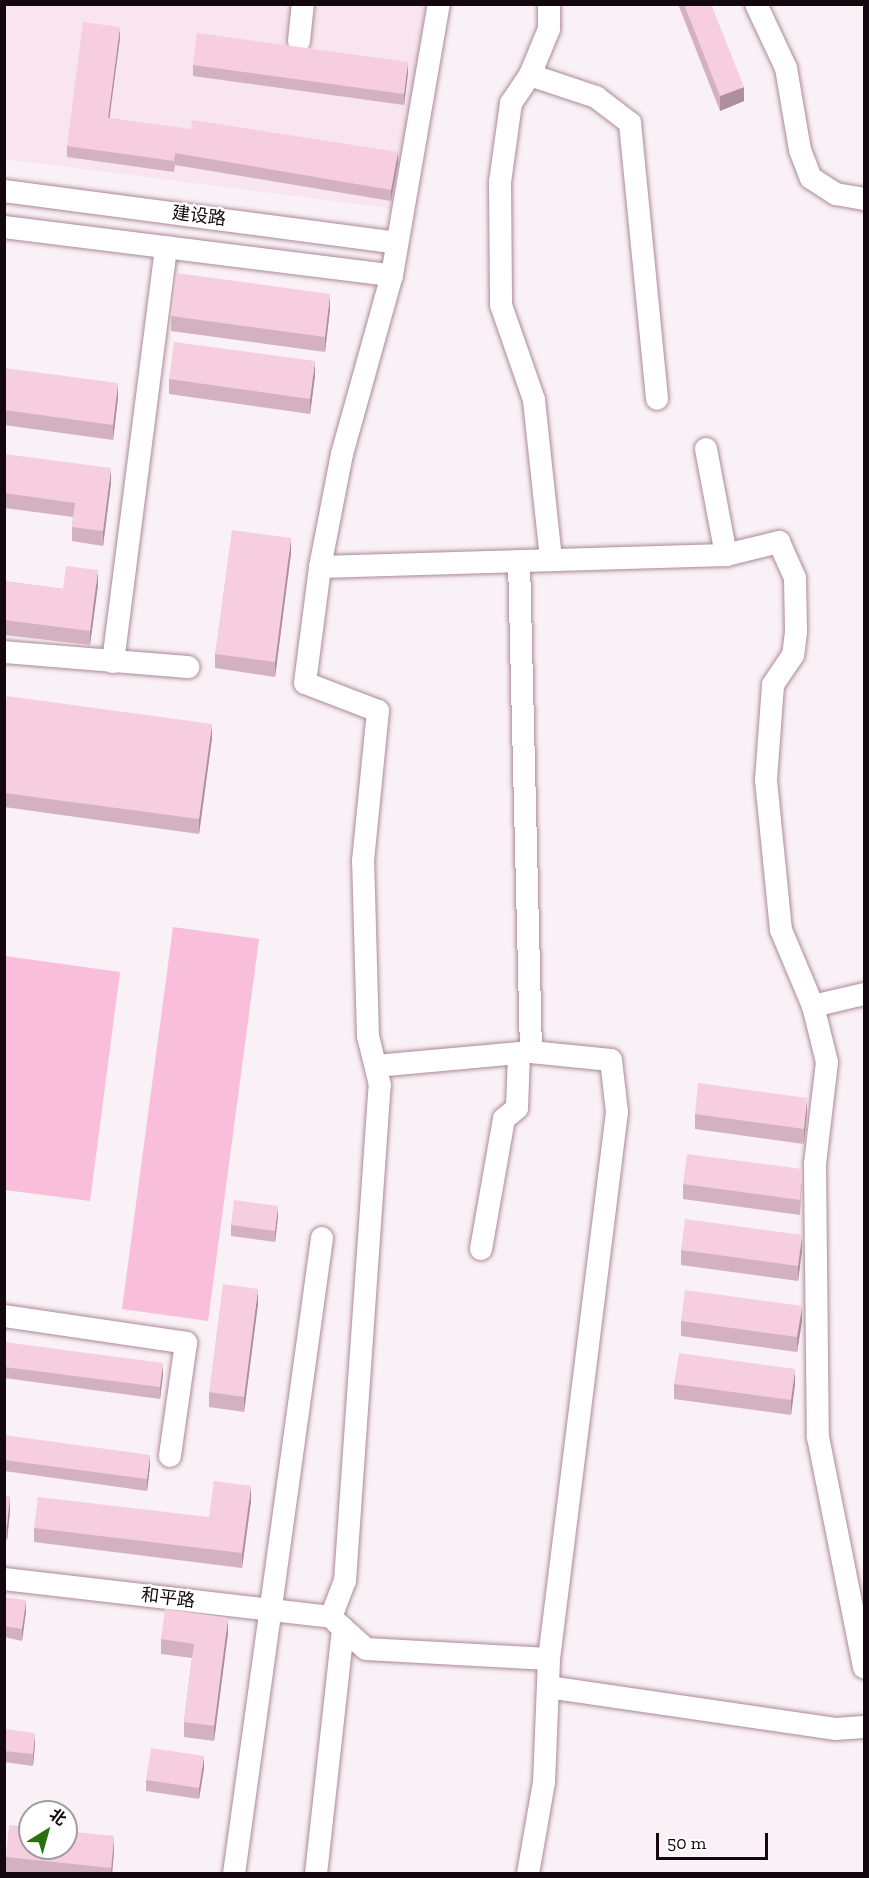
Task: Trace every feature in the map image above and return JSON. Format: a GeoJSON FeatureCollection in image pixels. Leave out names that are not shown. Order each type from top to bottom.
{"type":"FeatureCollection","features":[{"type":"Feature","properties":{"kind":"street"},"geometry":{"type":"LineString","coordinates":[[299,41],[303,4]]}},
{"type":"Feature","properties":{"kind":"street"},"geometry":{"type":"LineString","coordinates":[[316,1874],[337,1623],[345,1581],[380,1085],[368,1036],[363,861],[378,711],[305,683],[320,567],[342,454],[392,274],[394,242],[439,4]]}},
{"type":"Feature","properties":{"kind":"street"},"geometry":{"type":"LineString","coordinates":[[549,4],[549,29],[530,75],[511,103],[500,182],[501,305],[534,400],[551,560]]}},
{"type":"Feature","properties":{"kind":"street"},"geometry":{"type":"LineString","coordinates":[[756,4],[786,68],[800,150],[811,178],[836,194],[864,199]]}},
{"type":"Feature","properties":{"kind":"street"},"geometry":{"type":"LineString","coordinates":[[530,75],[596,98],[630,123],[657,399]]}},
{"type":"Feature","properties":{"kind":"street","name":"建设路"},"geometry":{"type":"LineString","coordinates":[[4,191],[394,242]]}},
{"type":"Feature","properties":{"kind":"street","name":"建设路"},"geometry":{"type":"LineString","coordinates":[[4,227],[392,274]]}},
{"type":"Feature","properties":{"kind":"street"},"geometry":{"type":"LineString","coordinates":[[113,662],[166,248]]}},
{"type":"Feature","properties":{"kind":"street"},"geometry":{"type":"LineString","coordinates":[[706,449],[726,555]]}},
{"type":"Feature","properties":{"kind":"street"},"geometry":{"type":"LineString","coordinates":[[320,567],[726,555],[778,542],[795,578],[794,655],[773,685],[766,780],[781,930],[813,1006],[827,1062],[815,1164],[818,1437],[864,1667]]}},
{"type":"Feature","properties":{"kind":"street"},"geometry":{"type":"LineString","coordinates":[[481,1249],[504,1119],[517,1108],[525,1053],[519,561]]}},
{"type":"Feature","properties":{"kind":"street"},"geometry":{"type":"LineString","coordinates":[[4,652],[188,667]]}},
{"type":"Feature","properties":{"kind":"street"},"geometry":{"type":"LineString","coordinates":[[813,1006],[864,994]]}},
{"type":"Feature","properties":{"kind":"street"},"geometry":{"type":"LineString","coordinates":[[376,1066],[525,1053],[611,1060],[617,1112],[549,1659],[543,1782],[528,1874]]}},
{"type":"Feature","properties":{"kind":"street"},"geometry":{"type":"LineString","coordinates":[[234,1874],[322,1238]]}},
{"type":"Feature","properties":{"kind":"street"},"geometry":{"type":"LineString","coordinates":[[4,1316],[186,1343],[170,1456]]}},
{"type":"Feature","properties":{"kind":"street","name":"和平路"},"geometry":{"type":"LineString","coordinates":[[4,1579],[269,1610],[337,1623]]}},
{"type":"Feature","properties":{"kind":"street"},"geometry":{"type":"LineString","coordinates":[[337,1623],[366,1649],[549,1659]]}},
{"type":"Feature","properties":{"kind":"street"},"geometry":{"type":"LineString","coordinates":[[548,1687],[835,1729],[864,1727]]}},
{"type":"Feature","properties":{"kind":"shaded area"},"geometry":{"type":"Polygon","coordinates":[[[5,5],[426,5],[396,209],[5,159],[5,5]]]}},
{"type":"Feature","properties":{"kind":"shaded area"},"geometry":{"type":"Polygon","coordinates":[[[173,927],[259,939],[208,1321],[122,1309],[173,927]]]}},
{"type":"Feature","properties":{"kind":"shaded area"},"geometry":{"type":"Polygon","coordinates":[[[5,956],[120,972],[90,1201],[5,1190],[5,956]]]}},
{"type":"Feature","properties":{"kind":"building"},"geometry":{"type":"Polygon","coordinates":[[[684,4],[711,4],[744,87],[720,96],[684,4]]]}},
{"type":"Feature","properties":{"kind":"building"},"geometry":{"type":"Polygon","coordinates":[[[83,22],[120,27],[108,118],[191,129],[192,120],[398,152],[391,190],[175,153],[174,161],[67,146],[83,22]]]}},
{"type":"Feature","properties":{"kind":"building"},"geometry":{"type":"Polygon","coordinates":[[[197,33],[408,62],[404,94],[193,65],[197,33]]]}},
{"type":"Feature","properties":{"kind":"building"},"geometry":{"type":"Polygon","coordinates":[[[177,273],[330,294],[325,337],[171,316],[177,273]]]}},
{"type":"Feature","properties":{"kind":"building"},"geometry":{"type":"Polygon","coordinates":[[[174,342],[315,361],[310,399],[169,379],[174,342]]]}},
{"type":"Feature","properties":{"kind":"building"},"geometry":{"type":"Polygon","coordinates":[[[4,368],[118,383],[113,425],[4,410],[4,368]]]}},
{"type":"Feature","properties":{"kind":"building"},"geometry":{"type":"Polygon","coordinates":[[[4,454],[111,468],[103,531],[72,527],[75,503],[4,493],[4,454]]]}},
{"type":"Feature","properties":{"kind":"building"},"geometry":{"type":"Polygon","coordinates":[[[232,530],[291,538],[275,662],[215,654],[232,530]]]}},
{"type":"Feature","properties":{"kind":"building"},"geometry":{"type":"Polygon","coordinates":[[[66,566],[98,570],[90,631],[4,620],[4,581],[63,589],[66,566]]]}},
{"type":"Feature","properties":{"kind":"building"},"geometry":{"type":"Polygon","coordinates":[[[7,696],[212,724],[199,819],[4,793],[4,715],[7,696]]]}},
{"type":"Feature","properties":{"kind":"building"},"geometry":{"type":"Polygon","coordinates":[[[698,1083],[807,1098],[804,1129],[695,1114],[698,1083]]]}},
{"type":"Feature","properties":{"kind":"building"},"geometry":{"type":"Polygon","coordinates":[[[687,1154],[802,1169],[800,1200],[683,1184],[687,1154]]]}},
{"type":"Feature","properties":{"kind":"building"},"geometry":{"type":"Polygon","coordinates":[[[234,1200],[278,1206],[275,1231],[231,1225],[234,1200]]]}},
{"type":"Feature","properties":{"kind":"building"},"geometry":{"type":"Polygon","coordinates":[[[685,1219],[802,1235],[798,1266],[681,1250],[685,1219]]]}},
{"type":"Feature","properties":{"kind":"building"},"geometry":{"type":"Polygon","coordinates":[[[223,1284],[258,1289],[244,1397],[209,1392],[223,1284]]]}},
{"type":"Feature","properties":{"kind":"building"},"geometry":{"type":"Polygon","coordinates":[[[685,1290],[802,1306],[797,1337],[681,1321],[685,1290]]]}},
{"type":"Feature","properties":{"kind":"building"},"geometry":{"type":"Polygon","coordinates":[[[4,1342],[163,1363],[160,1387],[4,1367],[4,1342]]]}},
{"type":"Feature","properties":{"kind":"building"},"geometry":{"type":"Polygon","coordinates":[[[679,1353],[795,1369],[791,1400],[674,1384],[679,1353]]]}},
{"type":"Feature","properties":{"kind":"building"},"geometry":{"type":"Polygon","coordinates":[[[4,1435],[150,1455],[147,1479],[4,1460],[4,1435]]]}},
{"type":"Feature","properties":{"kind":"building"},"geometry":{"type":"Polygon","coordinates":[[[214,1481],[251,1486],[242,1553],[34,1528],[38,1497],[209,1517],[214,1481]]]}},
{"type":"Feature","properties":{"kind":"building"},"geometry":{"type":"Polygon","coordinates":[[[4,1496],[10,1496],[7,1525],[4,1524],[4,1496]]]}},
{"type":"Feature","properties":{"kind":"building"},"geometry":{"type":"Polygon","coordinates":[[[4,1597],[26,1600],[22,1629],[4,1626],[4,1597]]]}},
{"type":"Feature","properties":{"kind":"building"},"geometry":{"type":"Polygon","coordinates":[[[165,1609],[228,1618],[214,1726],[184,1722],[194,1644],[161,1639],[165,1609]]]}},
{"type":"Feature","properties":{"kind":"building"},"geometry":{"type":"Polygon","coordinates":[[[4,1729],[35,1733],[33,1754],[4,1751],[4,1729]]]}},
{"type":"Feature","properties":{"kind":"building"},"geometry":{"type":"Polygon","coordinates":[[[151,1748],[204,1756],[199,1788],[146,1780],[151,1748]]]}},
{"type":"Feature","properties":{"kind":"building"},"geometry":{"type":"Polygon","coordinates":[[[9,1825],[18,1826],[18,1858],[6,1857],[9,1825]]]}},
{"type":"Feature","properties":{"kind":"building"},"geometry":{"type":"Polygon","coordinates":[[[78,1832],[114,1836],[111,1868],[35,1860],[78,1860],[78,1832]]]}}]}
